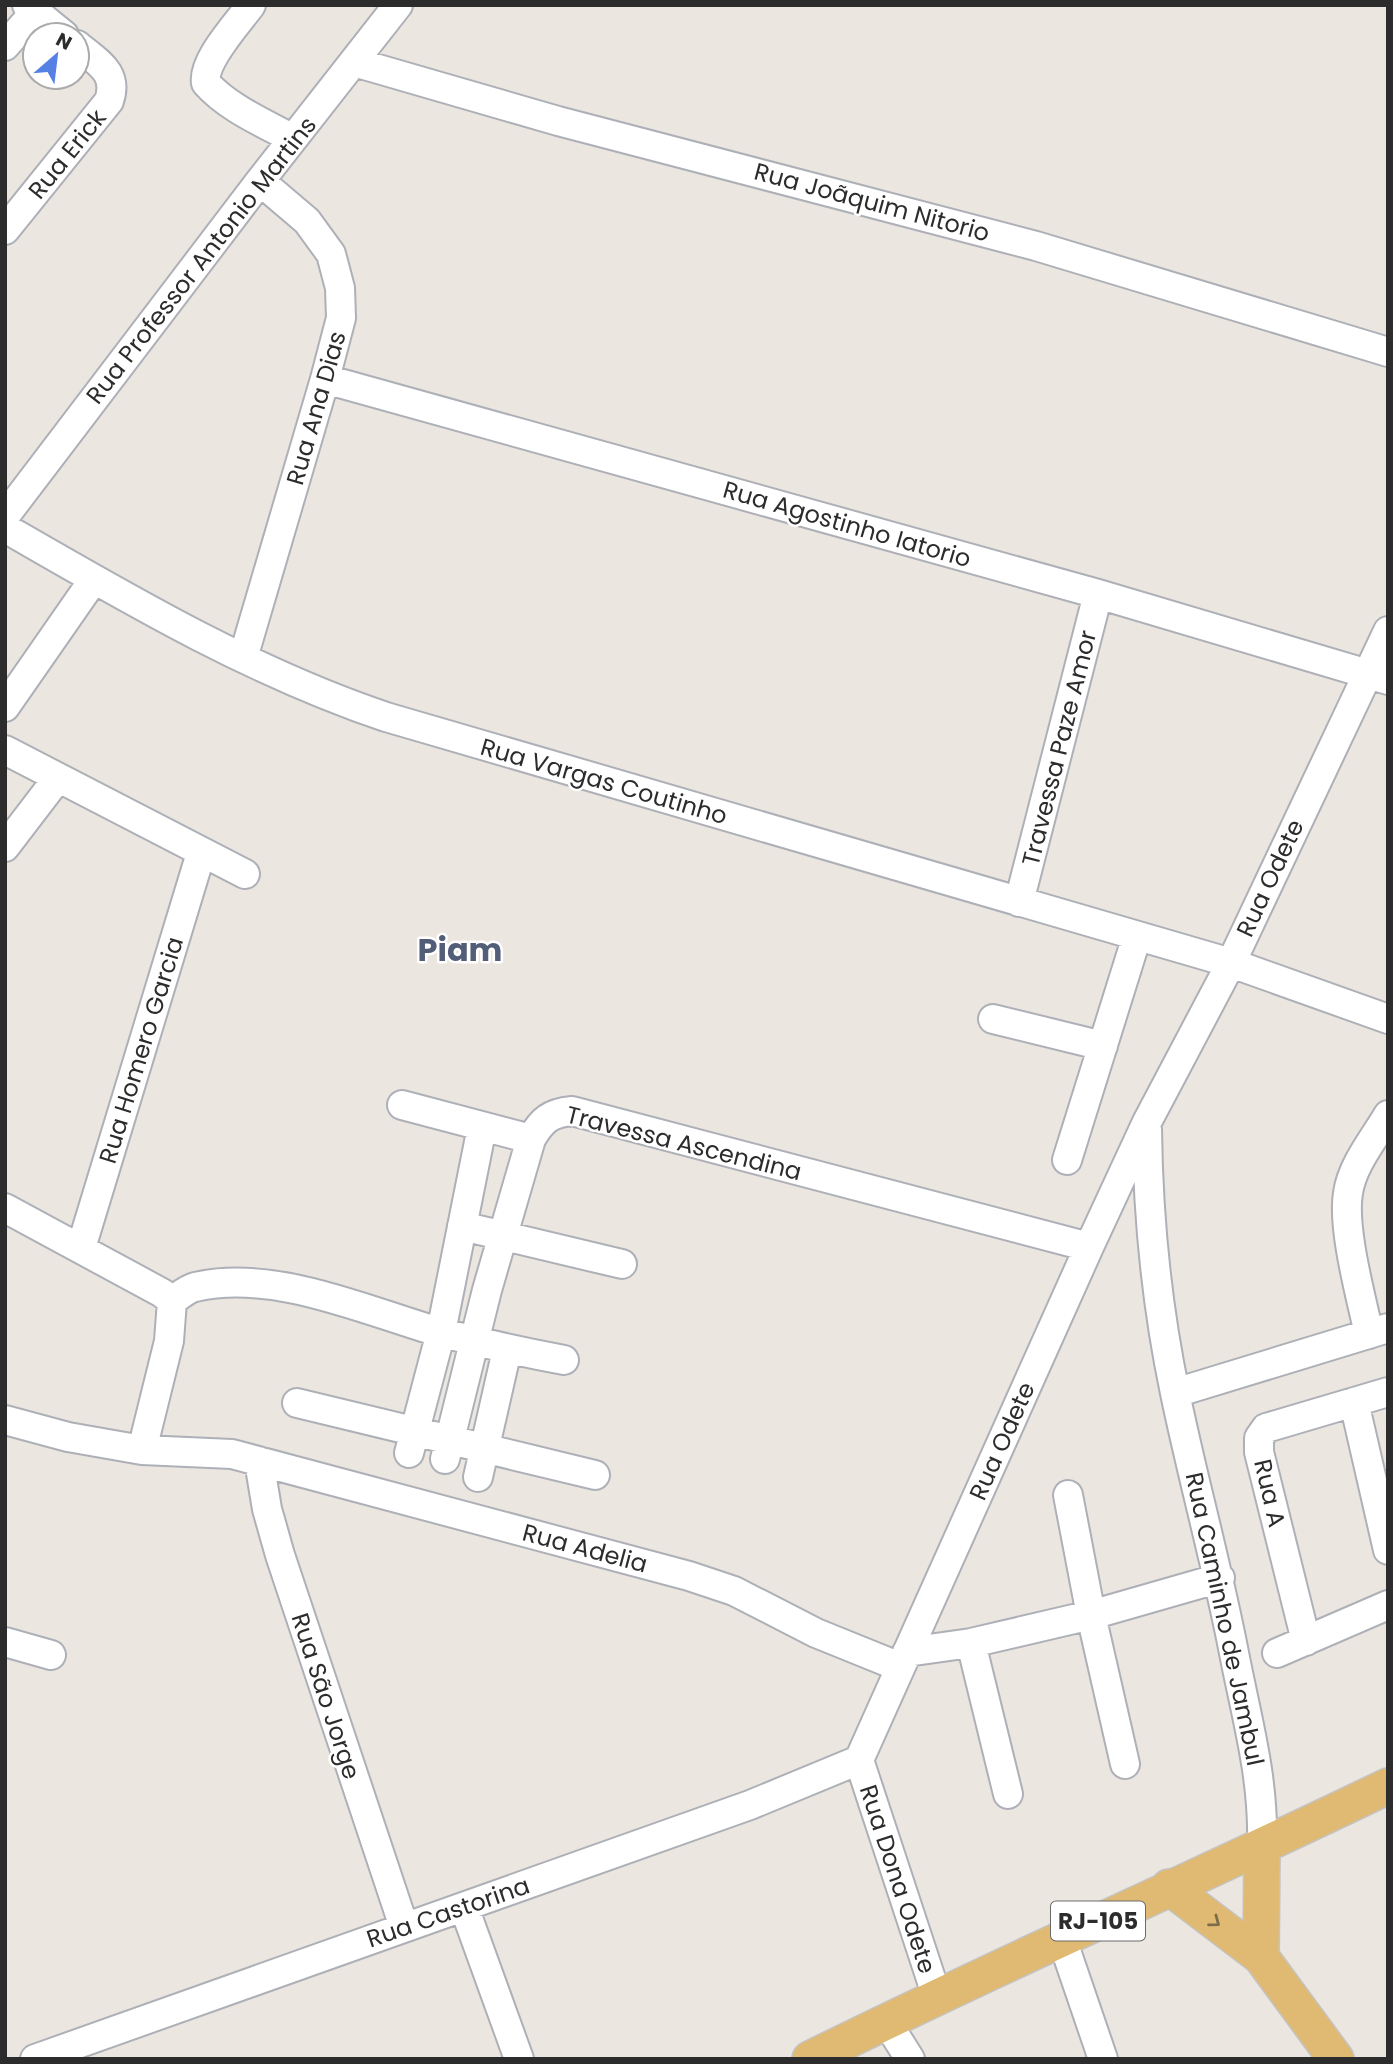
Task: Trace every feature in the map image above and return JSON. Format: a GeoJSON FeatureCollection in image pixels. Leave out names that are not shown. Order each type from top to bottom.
{"type":"FeatureCollection","features":[{"type":"Feature","properties":{"kind":"main road","name":"RJ-105"},"geometry":{"type":"LineString","coordinates":[[810,2059],[1388,1786]]}},
{"type":"Feature","properties":{"kind":"main road"},"geometry":{"type":"LineString","coordinates":[[1261,1957],[1262,1846]]}},
{"type":"Feature","properties":{"kind":"main road"},"geometry":{"type":"LineString","coordinates":[[1169,1888],[1261,1957],[1336,2059]]}},
{"type":"Feature","properties":{"kind":"street"},"geometry":{"type":"LineString","coordinates":[[251,5],[206,69],[206,83],[214,92],[238,108],[293,139]]}},
{"type":"Feature","properties":{"kind":"street","name":"Rua Professor Antonio Martins"},"geometry":{"type":"LineString","coordinates":[[5,516],[398,5]]}},
{"type":"Feature","properties":{"kind":"street"},"geometry":{"type":"LineString","coordinates":[[5,46],[31,9],[46,21]]}},
{"type":"Feature","properties":{"kind":"street","name":"Rua Erick"},"geometry":{"type":"LineString","coordinates":[[5,230],[109,102],[113,83],[109,74],[91,58]]}},
{"type":"Feature","properties":{"kind":"street","name":"Rua Joãquim Nitorio"},"geometry":{"type":"LineString","coordinates":[[354,62],[558,121],[1036,246],[1388,352]]}},
{"type":"Feature","properties":{"kind":"street","name":"Rua Ana Dias"},"geometry":{"type":"LineString","coordinates":[[243,658],[341,318],[340,288],[331,254],[307,221],[260,181]]}},
{"type":"Feature","properties":{"kind":"street","name":"Rua Agostinho Iatorio"},"geometry":{"type":"LineString","coordinates":[[325,379],[1098,594],[1377,676]]}},
{"type":"Feature","properties":{"kind":"street","name":"Rua Vargas Coutinho"},"geometry":{"type":"LineString","coordinates":[[5,528],[243,658],[331,699],[1231,963]]}},
{"type":"Feature","properties":{"kind":"street"},"geometry":{"type":"LineString","coordinates":[[5,708],[94,579]]}},
{"type":"Feature","properties":{"kind":"street","name":"Travessa Paze Amor"},"geometry":{"type":"LineString","coordinates":[[1019,902],[1098,594]]}},
{"type":"Feature","properties":{"kind":"street","name":"Rua Odete"},"geometry":{"type":"LineString","coordinates":[[859,1760],[1147,1122],[1377,676],[1388,631]]}},
{"type":"Feature","properties":{"kind":"street"},"geometry":{"type":"LineString","coordinates":[[5,750],[245,874]]}},
{"type":"Feature","properties":{"kind":"street"},"geometry":{"type":"LineString","coordinates":[[5,847],[57,779]]}},
{"type":"Feature","properties":{"kind":"street","name":"Rua Homero Garcia"},"geometry":{"type":"LineString","coordinates":[[80,1248],[201,853]]}},
{"type":"Feature","properties":{"kind":"street"},"geometry":{"type":"LineString","coordinates":[[1067,1160],[1137,936]]}},
{"type":"Feature","properties":{"kind":"street"},"geometry":{"type":"LineString","coordinates":[[1231,963],[1388,1019]]}},
{"type":"Feature","properties":{"kind":"street"},"geometry":{"type":"LineString","coordinates":[[993,1019],[1102,1046]]}},
{"type":"Feature","properties":{"kind":"street"},"geometry":{"type":"LineString","coordinates":[[402,1105],[531,1139]]}},
{"type":"Feature","properties":{"kind":"street","name":"Travessa Ascendina"},"geometry":{"type":"LineString","coordinates":[[447,1450],[531,1139],[542,1121],[556,1112],[572,1111],[1089,1247]]}},
{"type":"Feature","properties":{"kind":"street"},"geometry":{"type":"LineString","coordinates":[[1175,1393],[1378,1331],[1346,1215],[1348,1191],[1361,1160],[1388,1115]]}},
{"type":"Feature","properties":{"kind":"street","name":"Rua Odete"},"geometry":{"type":"LineString","coordinates":[[1147,1122],[1148,1177],[1156,1275],[1175,1393]]}},
{"type":"Feature","properties":{"kind":"street"},"geometry":{"type":"LineString","coordinates":[[412,1442],[441,1332],[482,1127]]}},
{"type":"Feature","properties":{"kind":"street"},"geometry":{"type":"LineString","coordinates":[[5,1208],[167,1297],[192,1288],[234,1283],[293,1288],[507,1350],[564,1360]]}},
{"type":"Feature","properties":{"kind":"street"},"geometry":{"type":"LineString","coordinates":[[462,1226],[622,1264]]}},
{"type":"Feature","properties":{"kind":"street"},"geometry":{"type":"LineString","coordinates":[[142,1450],[169,1341],[167,1297]]}},
{"type":"Feature","properties":{"kind":"street"},"geometry":{"type":"LineString","coordinates":[[478,1477],[507,1350]]}},
{"type":"Feature","properties":{"kind":"street","name":"Rua A"},"geometry":{"type":"LineString","coordinates":[[1306,1641],[1259,1452],[1259,1438],[1266,1428],[1388,1392]]}},
{"type":"Feature","properties":{"kind":"street","name":"Rua Caminho de Jambul"},"geometry":{"type":"LineString","coordinates":[[1175,1393],[1220,1578],[1259,1773],[1263,1810],[1262,1846]]}},
{"type":"Feature","properties":{"kind":"street"},"geometry":{"type":"LineString","coordinates":[[1354,1402],[1388,1550]]}},
{"type":"Feature","properties":{"kind":"street"},"geometry":{"type":"LineString","coordinates":[[298,1403],[412,1442],[447,1450],[483,1448],[595,1475]]}},
{"type":"Feature","properties":{"kind":"street","name":"Rua Adelia"},"geometry":{"type":"LineString","coordinates":[[5,1420],[68,1437],[142,1450],[232,1454],[259,1461],[689,1576],[734,1591],[816,1633],[903,1659]]}},
{"type":"Feature","properties":{"kind":"street","name":"Rua São Jorge"},"geometry":{"type":"LineString","coordinates":[[259,1461],[267,1509],[280,1555],[404,1927]]}},
{"type":"Feature","properties":{"kind":"street"},"geometry":{"type":"LineString","coordinates":[[1068,1495],[1091,1615],[1125,1764]]}},
{"type":"Feature","properties":{"kind":"street"},"geometry":{"type":"LineString","coordinates":[[903,1659],[1091,1615],[1220,1578]]}},
{"type":"Feature","properties":{"kind":"street"},"geometry":{"type":"LineString","coordinates":[[1277,1653],[1388,1605]]}},
{"type":"Feature","properties":{"kind":"street"},"geometry":{"type":"LineString","coordinates":[[5,1642],[51,1655]]}},
{"type":"Feature","properties":{"kind":"street"},"geometry":{"type":"LineString","coordinates":[[971,1643],[1008,1794]]}},
{"type":"Feature","properties":{"kind":"street","name":"Rua Castorina"},"geometry":{"type":"LineString","coordinates":[[35,2059],[750,1805],[859,1760]]}},
{"type":"Feature","properties":{"kind":"street","name":"Rua Dona Odete"},"geometry":{"type":"LineString","coordinates":[[859,1760],[937,1997]]}},
{"type":"Feature","properties":{"kind":"street"},"geometry":{"type":"LineString","coordinates":[[464,1908],[519,2059]]}},
{"type":"Feature","properties":{"kind":"street"},"geometry":{"type":"LineString","coordinates":[[1062,1939],[1103,2059]]}},
{"type":"Feature","properties":{"kind":"street"},"geometry":{"type":"LineString","coordinates":[[886,2021],[909,2059]]}},
{"type":"Feature","properties":{"kind":"district","name":"Piam"},"geometry":{"type":"Point","coordinates":[460,949]}}]}
